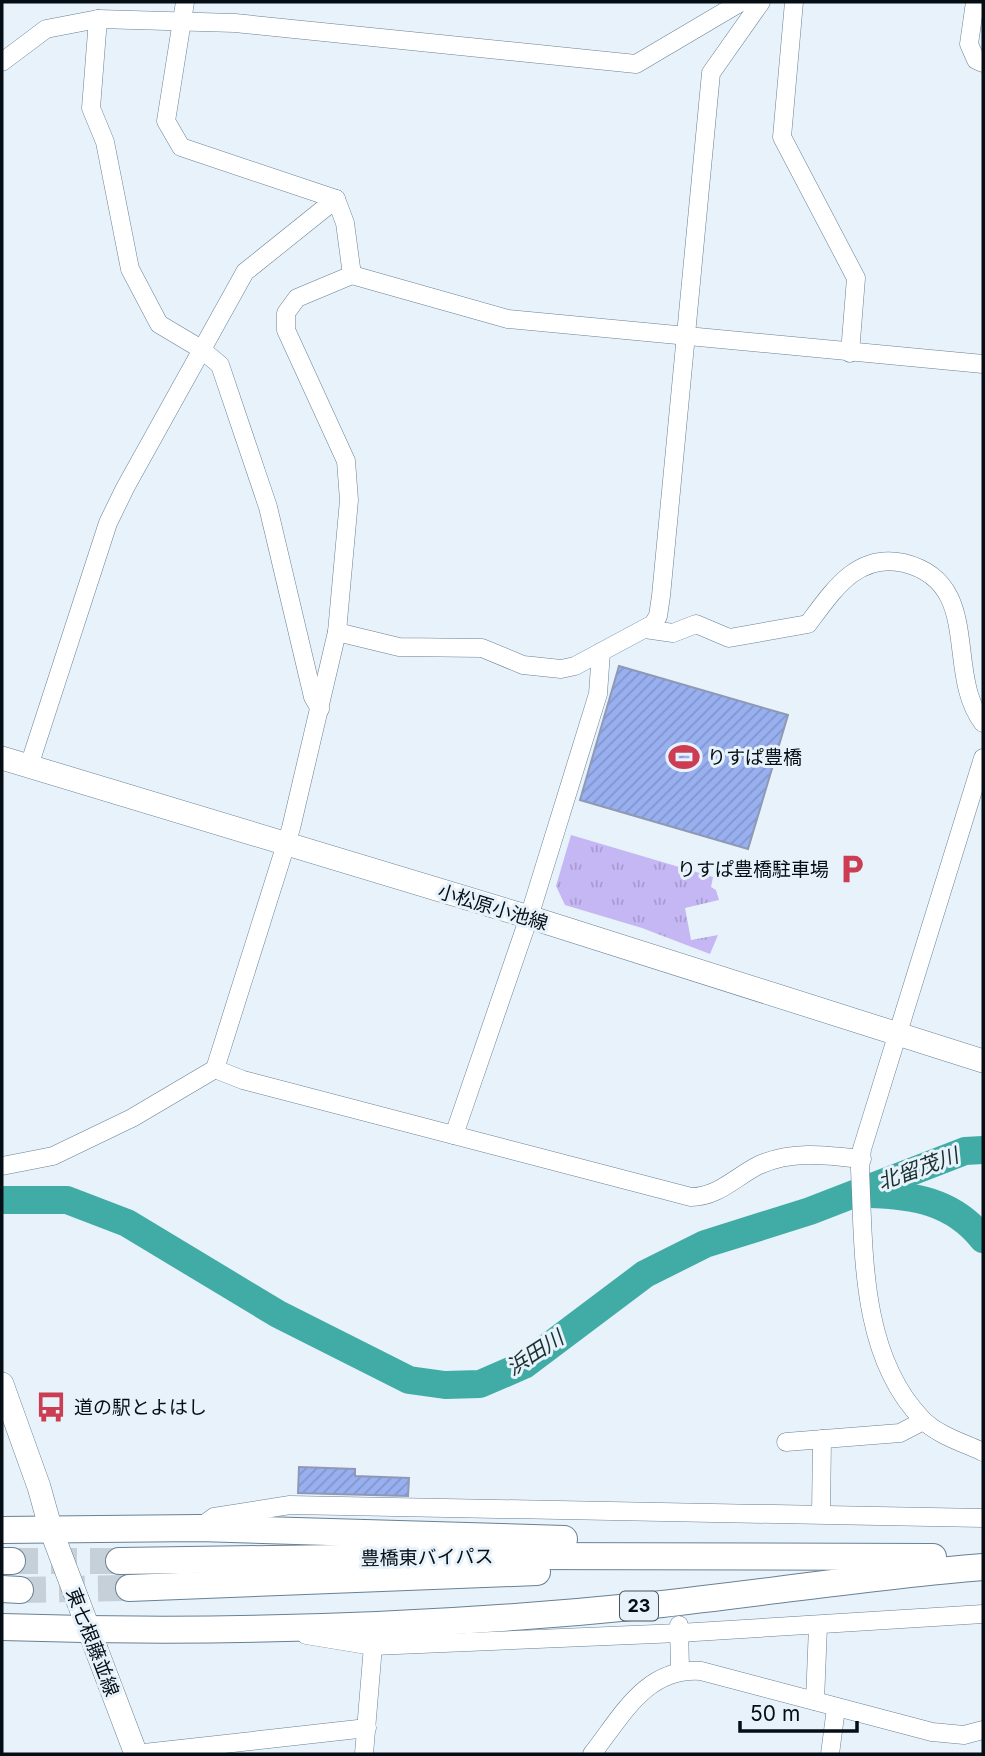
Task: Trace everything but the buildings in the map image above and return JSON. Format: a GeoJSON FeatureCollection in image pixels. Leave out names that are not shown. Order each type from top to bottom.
{"type":"FeatureCollection","features":[{"type":"Feature","properties":{"kind":"highway","name":"23"},"geometry":{"type":"LineString","coordinates":[[2,1530],[199,1528],[692,1544],[782,1558]]}},
{"type":"Feature","properties":{"kind":"highway","name":"豊橋東バイパス"},"geometry":{"type":"LineString","coordinates":[[119,1561],[484,1556],[734,1559],[983,1557]]}},
{"type":"Feature","properties":{"kind":"highway","name":"豊橋東バイパス"},"geometry":{"type":"LineString","coordinates":[[129,1588],[480,1576],[734,1559]]}},
{"type":"Feature","properties":{"kind":"highway","name":"23"},"geometry":{"type":"LineString","coordinates":[[2,1627],[292,1627],[650,1605],[983,1567]]}},
{"type":"Feature","properties":{"kind":"main road","name":"小松原小池線"},"geometry":{"type":"LineString","coordinates":[[2,758],[529,917],[983,1061]]}},
{"type":"Feature","properties":{"kind":"main road","name":"東七根藤並線"},"geometry":{"type":"LineString","coordinates":[[2,1384],[51,1530],[135,1754]]}},
{"type":"Feature","properties":{"kind":"main road","name":"東七根藤並線"},"geometry":{"type":"LineString","coordinates":[[2,1425],[26,1489],[51,1530]]}},
{"type":"Feature","properties":{"kind":"street"},"geometry":{"type":"LineString","coordinates":[[2,62],[46,29],[98,19],[184,11],[636,64],[741,2]]}},
{"type":"Feature","properties":{"kind":"street"},"geometry":{"type":"LineString","coordinates":[[337,632],[398,647],[482,648],[523,665],[550,670],[575,666],[645,629],[658,616],[711,73],[761,2]]}},
{"type":"Feature","properties":{"kind":"street"},"geometry":{"type":"LineString","coordinates":[[794,2],[782,136],[856,278],[850,353]]}},
{"type":"Feature","properties":{"kind":"street"},"geometry":{"type":"LineString","coordinates":[[975,2],[969,44],[976,60],[983,63]]}},
{"type":"Feature","properties":{"kind":"street"},"geometry":{"type":"LineString","coordinates":[[184,11],[166,121],[181,147],[336,198]]}},
{"type":"Feature","properties":{"kind":"street"},"geometry":{"type":"LineString","coordinates":[[98,19],[91,108],[106,142],[130,269],[159,324],[201,349],[220,365],[268,508],[313,696],[320,709]]}},
{"type":"Feature","properties":{"kind":"street"},"geometry":{"type":"LineString","coordinates":[[336,198],[345,223],[352,275]]}},
{"type":"Feature","properties":{"kind":"street"},"geometry":{"type":"LineString","coordinates":[[29,766],[108,523],[201,349],[245,272],[336,198]]}},
{"type":"Feature","properties":{"kind":"street"},"geometry":{"type":"LineString","coordinates":[[2,1166],[53,1156],[132,1118],[215,1069],[285,845],[337,632],[349,500],[346,461],[286,330],[286,313],[297,298],[352,275],[508,319],[983,364]]}},
{"type":"Feature","properties":{"kind":"street"},"geometry":{"type":"LineString","coordinates":[[645,629],[673,633],[696,624],[729,638],[808,624],[839,583],[864,564],[895,561],[916,566],[934,576],[953,602],[966,685],[973,710],[983,723]]}},
{"type":"Feature","properties":{"kind":"street"},"geometry":{"type":"LineString","coordinates":[[454,1136],[529,917],[598,694],[601,652]]}},
{"type":"Feature","properties":{"kind":"street"},"geometry":{"type":"LineString","coordinates":[[983,758],[861,1164],[862,1226],[872,1318],[899,1390],[923,1421],[983,1452]]}},
{"type":"Feature","properties":{"kind":"street"},"geometry":{"type":"LineString","coordinates":[[215,1069],[243,1080],[691,1197],[708,1197],[760,1165],[793,1155],[817,1154],[861,1164]]}},
{"type":"Feature","properties":{"kind":"street"},"geometry":{"type":"LineString","coordinates":[[786,1442],[900,1433],[923,1421]]}},
{"type":"Feature","properties":{"kind":"street"},"geometry":{"type":"LineString","coordinates":[[821,1514],[822,1439]]}},
{"type":"Feature","properties":{"kind":"street"},"geometry":{"type":"LineString","coordinates":[[199,1528],[214,1517],[290,1505],[678,1517],[821,1514],[983,1518]]}},
{"type":"Feature","properties":{"kind":"street"},"geometry":{"type":"LineString","coordinates":[[292,1627],[310,1637],[373,1646],[679,1629],[818,1626],[983,1614]]}},
{"type":"Feature","properties":{"kind":"street"},"geometry":{"type":"LineString","coordinates":[[815,1701],[818,1626]]}},
{"type":"Feature","properties":{"kind":"street"},"geometry":{"type":"LineString","coordinates":[[679,1629],[680,1670]]}},
{"type":"Feature","properties":{"kind":"street"},"geometry":{"type":"LineString","coordinates":[[364,1754],[373,1646]]}},
{"type":"Feature","properties":{"kind":"street"},"geometry":{"type":"LineString","coordinates":[[592,1754],[643,1690],[657,1679],[680,1670],[701,1671],[932,1732],[964,1735],[983,1730]]}},
{"type":"Feature","properties":{"kind":"street"},"geometry":{"type":"LineString","coordinates":[[830,1754],[836,1708]]}},
{"type":"Feature","properties":{"kind":"street"},"geometry":{"type":"LineString","coordinates":[[135,1754],[367,1728]]}},
{"type":"Feature","properties":{"kind":"green space"},"geometry":{"type":"Polygon","coordinates":[[[571,835],[713,877],[711,887],[716,890],[719,900],[685,908],[691,940],[718,935],[710,954],[642,928],[565,905],[556,886],[571,835]]]}},
{"type":"Feature","properties":{"kind":"waterway","name":"浜田川"},"geometry":{"type":"LineString","coordinates":[[2,1200],[67,1200],[127,1223],[278,1314],[409,1380],[445,1385],[480,1384],[524,1365],[645,1274],[705,1244],[810,1211],[965,1151],[983,1150]]}},
{"type":"Feature","properties":{"kind":"waterway","name":"浜田川"},"geometry":{"type":"LineString","coordinates":[[868,1194],[901,1196],[945,1208],[959,1216],[983,1239]]}},
{"type":"Feature","properties":{"kind":"tunnel"},"geometry":{"type":"LineString","coordinates":[[12,1561],[119,1561]]}},
{"type":"Feature","properties":{"kind":"tunnel"},"geometry":{"type":"LineString","coordinates":[[20,1590],[129,1588]]}},
{"type":"Feature","properties":{"kind":"place","name":"りすぱ豊橋"},"geometry":{"type":"Point","coordinates":[684,757]}},
{"type":"Feature","properties":{"kind":"place","name":"りすぱ豊橋駐車場"},"geometry":{"type":"Point","coordinates":[852,869]}},
{"type":"Feature","properties":{"kind":"place","name":"道の駅とよはし"},"geometry":{"type":"Point","coordinates":[51,1407]}},
{"type":"Feature","properties":{"kind":"water label","name":"北留茂川"},"geometry":{"type":"Point","coordinates":[918,1169]}}]}
